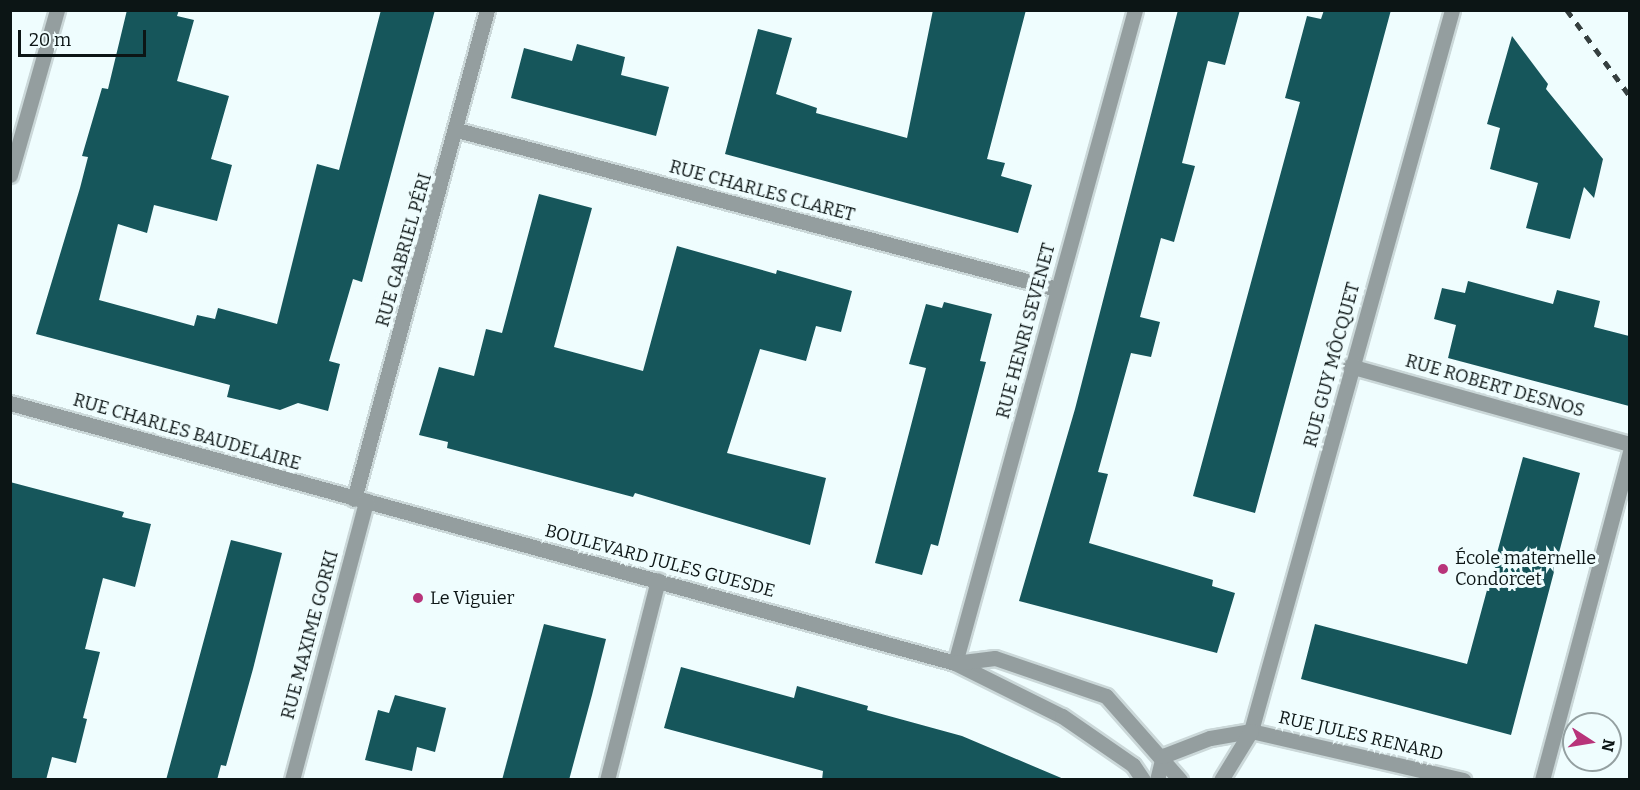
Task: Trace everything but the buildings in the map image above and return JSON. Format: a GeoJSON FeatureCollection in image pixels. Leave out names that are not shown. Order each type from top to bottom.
{"type":"FeatureCollection","features":[{"type":"Feature","properties":{"kind":"street"},"geometry":{"type":"LineString","coordinates":[[10,175],[57,10]]}},
{"type":"Feature","properties":{"kind":"street","name":"RUE GABRIEL PÉRI"},"geometry":{"type":"LineString","coordinates":[[360,500],[487,10]]}},
{"type":"Feature","properties":{"kind":"street","name":"RUE HENRI SEVENET"},"geometry":{"type":"LineString","coordinates":[[955,663],[1135,10]]}},
{"type":"Feature","properties":{"kind":"street","name":"RUE GUY MÔCQUET"},"geometry":{"type":"LineString","coordinates":[[1251,731],[1350,366],[1452,10]]}},
{"type":"Feature","properties":{"kind":"street","name":"RUE CHARLES CLARET"},"geometry":{"type":"LineString","coordinates":[[457,130],[1057,289]]}},
{"type":"Feature","properties":{"kind":"street","name":"RUE ROBERT DESNOS"},"geometry":{"type":"LineString","coordinates":[[1350,366],[1629,444]]}},
{"type":"Feature","properties":{"kind":"street","name":"RUE CHARLES BAUDELAIRE"},"geometry":{"type":"LineString","coordinates":[[10,403],[360,500]]}},
{"type":"Feature","properties":{"kind":"street"},"geometry":{"type":"LineString","coordinates":[[1542,780],[1629,451]]}},
{"type":"Feature","properties":{"kind":"street","name":"BOULEVARD JULES GUESDE"},"geometry":{"type":"LineString","coordinates":[[360,500],[955,663],[1062,716],[1133,765],[1143,780]]}},
{"type":"Feature","properties":{"kind":"street","name":"RUE MAXIME GORKI"},"geometry":{"type":"LineString","coordinates":[[292,780],[360,500]]}},
{"type":"Feature","properties":{"kind":"street"},"geometry":{"type":"LineString","coordinates":[[607,780],[658,580]]}},
{"type":"Feature","properties":{"kind":"street","name":"BOULEVARD JULES GUESDE"},"geometry":{"type":"LineString","coordinates":[[955,663],[995,658],[1106,696],[1163,756],[1180,780]]}},
{"type":"Feature","properties":{"kind":"street"},"geometry":{"type":"LineString","coordinates":[[1157,780],[1163,756],[1210,738],[1251,731]]}},
{"type":"Feature","properties":{"kind":"street"},"geometry":{"type":"LineString","coordinates":[[1221,780],[1251,731]]}},
{"type":"Feature","properties":{"kind":"street","name":"RUE JULES RENARD"},"geometry":{"type":"LineString","coordinates":[[1251,731],[1463,780]]}},
{"type":"Feature","properties":{"kind":"railway"},"geometry":{"type":"LineString","coordinates":[[1567,10],[1630,96]]}},
{"type":"Feature","properties":{"kind":"place","name":"École maternelle Condorcet"},"geometry":{"type":"Point","coordinates":[1443,569]}},
{"type":"Feature","properties":{"kind":"place","name":"Le Viguier"},"geometry":{"type":"Point","coordinates":[418,598]}}]}
